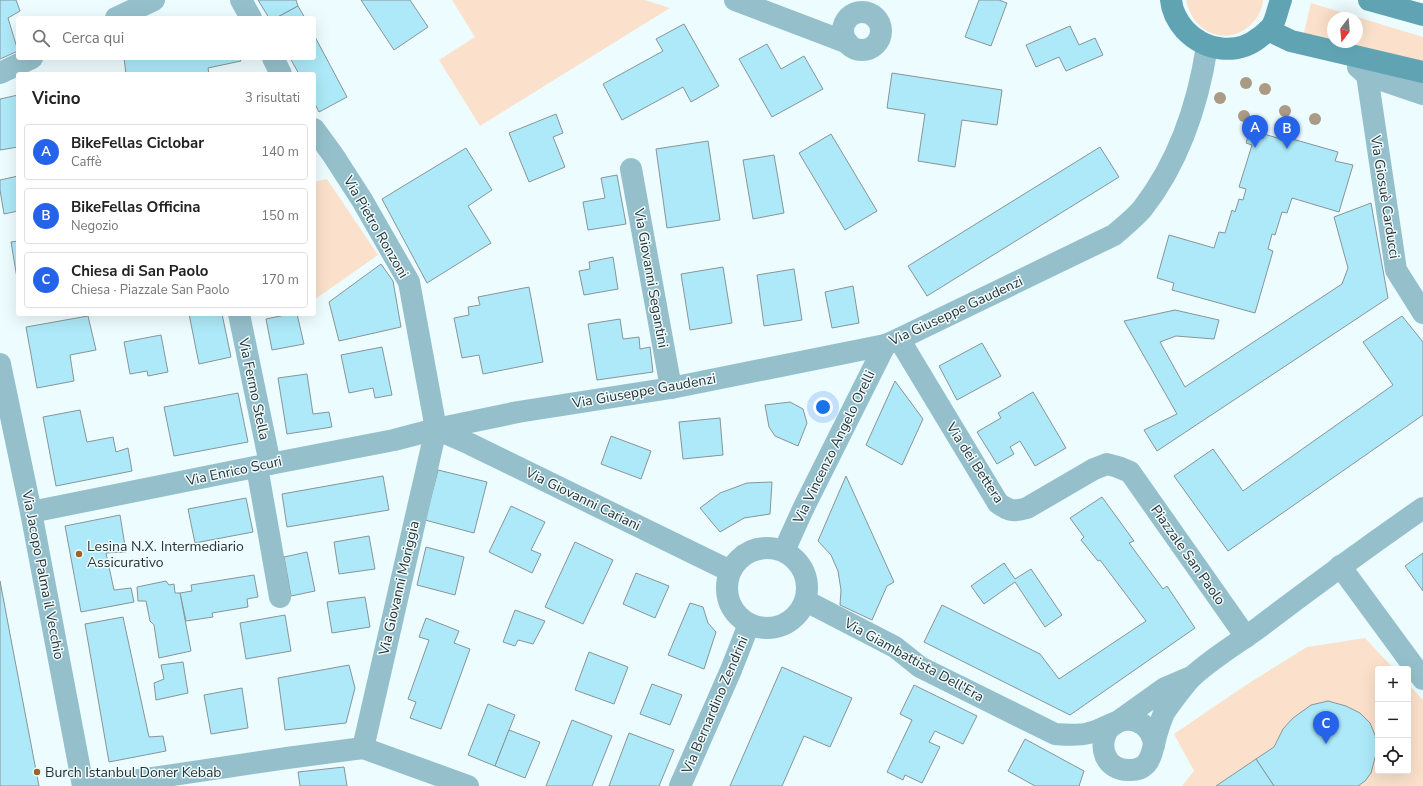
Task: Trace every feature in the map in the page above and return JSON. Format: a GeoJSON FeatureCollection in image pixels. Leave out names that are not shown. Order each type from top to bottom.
{"type":"FeatureCollection","features":[{"type":"Feature","properties":{"kind":"main road"},"geometry":{"type":"LineString","coordinates":[[1166,2],[1179,23],[1193,38],[1207,46],[1218,49],[1237,49],[1255,41],[1272,26],[1281,0]]}},
{"type":"Feature","properties":{"kind":"main road"},"geometry":{"type":"LineString","coordinates":[[1369,0],[1423,15]]}},
{"type":"Feature","properties":{"kind":"main road"},"geometry":{"type":"LineString","coordinates":[[1268,30],[1291,41],[1345,55],[1423,72]]}},
{"type":"Feature","properties":{"kind":"street"},"geometry":{"type":"LineString","coordinates":[[120,16],[154,0]]}},
{"type":"Feature","properties":{"kind":"street"},"geometry":{"type":"LineString","coordinates":[[241,0],[250,16]]}},
{"type":"Feature","properties":{"kind":"street"},"geometry":{"type":"LineString","coordinates":[[735,0],[848,43]]}},
{"type":"Feature","properties":{"kind":"street","name":"Via Giuseppe Gaudenzi"},"geometry":{"type":"LineString","coordinates":[[436,429],[518,412],[671,388],[892,342],[1114,235],[1142,209],[1162,180],[1183,140],[1195,108],[1204,70],[1207,46]]}},
{"type":"Feature","properties":{"kind":"street"},"geometry":{"type":"LineString","coordinates":[[1345,55],[1367,75],[1423,94]]}},
{"type":"Feature","properties":{"kind":"street"},"geometry":{"type":"LineString","coordinates":[[0,73],[28,60]]}},
{"type":"Feature","properties":{"kind":"street"},"geometry":{"type":"LineString","coordinates":[[274,60],[280,72]]}},
{"type":"Feature","properties":{"kind":"street","name":"Via Giosuè Carducci"},"geometry":{"type":"LineString","coordinates":[[1367,75],[1396,270],[1423,312]]}},
{"type":"Feature","properties":{"kind":"street","name":"Via Pietro Ronzoni"},"geometry":{"type":"LineString","coordinates":[[316,132],[362,200],[409,282],[436,429]]}},
{"type":"Feature","properties":{"kind":"street","name":"Via Giovanni Segantini"},"geometry":{"type":"LineString","coordinates":[[631,169],[671,388]]}},
{"type":"Feature","properties":{"kind":"street","name":"Via Fermo Stella"},"geometry":{"type":"LineString","coordinates":[[239,316],[263,465],[280,597]]}},
{"type":"Feature","properties":{"kind":"street","name":"Via dei Bettera"},"geometry":{"type":"LineString","coordinates":[[892,342],[998,503],[1007,510],[1016,511],[1027,508],[1094,469],[1107,464],[1130,472]]}},
{"type":"Feature","properties":{"kind":"street","name":"Via Vincenzo Angelo Orelli"},"geometry":{"type":"LineString","coordinates":[[784,550],[803,509],[892,342]]}},
{"type":"Feature","properties":{"kind":"street","name":"Via Jacopo Palma il Vecchio"},"geometry":{"type":"LineString","coordinates":[[0,364],[31,512],[83,786]]}},
{"type":"Feature","properties":{"kind":"street","name":"Via Enrico Scuri"},"geometry":{"type":"LineString","coordinates":[[31,512],[394,440],[436,429]]}},
{"type":"Feature","properties":{"kind":"street","name":"Via Giovanni Cariani"},"geometry":{"type":"LineString","coordinates":[[436,429],[470,444],[730,571]]}},
{"type":"Feature","properties":{"kind":"street","name":"Via Giovanni Moriggia"},"geometry":{"type":"LineString","coordinates":[[363,748],[436,429]]}},
{"type":"Feature","properties":{"kind":"street","name":"Piazzale San Paolo"},"geometry":{"type":"LineString","coordinates":[[1130,472],[1246,637]]}},
{"type":"Feature","properties":{"kind":"street"},"geometry":{"type":"LineString","coordinates":[[1193,676],[1164,713],[1156,734],[1151,757],[1139,777],[1130,770],[1123,770],[1110,762],[1105,756],[1103,741],[1105,734],[1115,723],[1165,688],[1193,676],[1340,566],[1423,508]]}},
{"type":"Feature","properties":{"kind":"street"},"geometry":{"type":"LineString","coordinates":[[772,547],[784,550],[794,557],[802,566],[807,577],[808,589],[806,601],[799,613],[789,622],[782,625],[762,628],[749,624],[731,607],[727,595],[727,583],[730,571],[737,560],[747,552],[759,548],[772,547]]}},
{"type":"Feature","properties":{"kind":"street"},"geometry":{"type":"LineString","coordinates":[[1340,566],[1423,679]]}},
{"type":"Feature","properties":{"kind":"street","name":"Via Giambattista Dell'Era"},"geometry":{"type":"LineString","coordinates":[[806,601],[895,647],[920,667],[1055,734],[1087,734],[1099,731],[1115,723]]}},
{"type":"Feature","properties":{"kind":"street","name":"Via Bernardino Zendrini"},"geometry":{"type":"LineString","coordinates":[[680,786],[731,670],[749,624]]}},
{"type":"Feature","properties":{"kind":"street"},"geometry":{"type":"LineString","coordinates":[[1115,723],[1130,719],[1138,721],[1149,730],[1153,737],[1154,745]]}},
{"type":"Feature","properties":{"kind":"street"},"geometry":{"type":"LineString","coordinates":[[99,786],[363,748],[468,786]]}},
{"type":"Feature","properties":{"kind":"street"},"geometry":{"type":"LineString","coordinates":[[1110,762],[1116,780],[1116,786]]}},
{"type":"Feature","properties":{"kind":"shaded area"},"geometry":{"type":"Polygon","coordinates":[[[452,0],[645,0],[670,8],[480,126],[439,60],[475,37],[452,0]]]}},
{"type":"Feature","properties":{"kind":"shaded area"},"geometry":{"type":"Polygon","coordinates":[[[1186,0],[1263,0],[1263,3],[1258,16],[1245,29],[1235,34],[1224,36],[1214,34],[1196,22],[1190,12],[1186,0]]]}},
{"type":"Feature","properties":{"kind":"shaded area"},"geometry":{"type":"Polygon","coordinates":[[[1311,3],[1341,12],[1327,12],[1327,43],[1303,37],[1311,3]]]}},
{"type":"Feature","properties":{"kind":"shaded area"},"geometry":{"type":"Polygon","coordinates":[[[1363,19],[1423,37],[1423,65],[1350,48],[1363,48],[1363,19]]]}},
{"type":"Feature","properties":{"kind":"shaded area"},"geometry":{"type":"Polygon","coordinates":[[[327,179],[378,255],[316,299],[316,182],[327,179]]]}},
{"type":"Feature","properties":{"kind":"shaded area"},"geometry":{"type":"Polygon","coordinates":[[[1365,638],[1391,666],[1375,666],[1375,735],[1370,723],[1360,713],[1346,706],[1328,701],[1311,705],[1293,718],[1283,729],[1274,747],[1216,786],[1182,786],[1194,771],[1174,734],[1246,685],[1307,647],[1365,638]]]}},
{"type":"Feature","properties":{"kind":"shaded area"},"geometry":{"type":"Polygon","coordinates":[[[1411,687],[1423,700],[1423,786],[1358,786],[1371,773],[1375,758],[1375,774],[1411,774],[1411,687]]]}},
{"type":"Feature","properties":{"kind":"building"},"geometry":{"type":"Polygon","coordinates":[[[0,0],[16,0],[20,11],[8,18],[16,44],[16,52],[0,59],[0,0]]]}},
{"type":"Feature","properties":{"kind":"building"},"geometry":{"type":"Polygon","coordinates":[[[258,0],[296,0],[298,6],[280,16],[268,16],[258,0]]]}},
{"type":"Feature","properties":{"kind":"building"},"geometry":{"type":"Polygon","coordinates":[[[361,0],[410,0],[428,27],[394,50],[361,0]]]}},
{"type":"Feature","properties":{"kind":"building"},"geometry":{"type":"Polygon","coordinates":[[[979,0],[999,0],[1007,3],[991,46],[965,37],[979,0]]]}},
{"type":"Feature","properties":{"kind":"building"},"geometry":{"type":"Polygon","coordinates":[[[298,6],[304,16],[280,16],[298,6]]]}},
{"type":"Feature","properties":{"kind":"building"},"geometry":{"type":"Polygon","coordinates":[[[684,24],[719,86],[691,102],[683,87],[622,120],[603,84],[663,51],[656,39],[684,24]]]}},
{"type":"Feature","properties":{"kind":"building"},"geometry":{"type":"Polygon","coordinates":[[[1070,26],[1079,45],[1095,38],[1103,55],[1066,71],[1059,57],[1036,67],[1026,45],[1070,26]]]}},
{"type":"Feature","properties":{"kind":"building"},"geometry":{"type":"Polygon","coordinates":[[[316,39],[347,97],[319,112],[316,106],[316,72],[298,72],[291,60],[316,60],[316,39]]]}},
{"type":"Feature","properties":{"kind":"building"},"geometry":{"type":"Polygon","coordinates":[[[767,44],[781,69],[804,56],[823,89],[772,117],[739,59],[767,44]]]}},
{"type":"Feature","properties":{"kind":"building"},"geometry":{"type":"Polygon","coordinates":[[[124,60],[241,61],[208,68],[209,72],[126,72],[124,60]]]}},
{"type":"Feature","properties":{"kind":"building"},"geometry":{"type":"Polygon","coordinates":[[[892,73],[1002,90],[997,125],[962,120],[955,167],[918,161],[925,114],[887,108],[892,73]]]}},
{"type":"Feature","properties":{"kind":"building"},"geometry":{"type":"Polygon","coordinates":[[[16,95],[16,147],[0,150],[0,99],[16,95]]]}},
{"type":"Feature","properties":{"kind":"building"},"geometry":{"type":"Polygon","coordinates":[[[556,114],[563,133],[553,137],[565,167],[529,182],[509,133],[556,114]]]}},
{"type":"Feature","properties":{"kind":"building"},"geometry":{"type":"Polygon","coordinates":[[[1250,130],[1281,139],[1282,136],[1338,152],[1335,161],[1353,165],[1339,212],[1292,198],[1287,213],[1282,212],[1275,235],[1272,234],[1268,249],[1273,251],[1255,313],[1172,290],[1174,283],[1157,278],[1169,235],[1214,248],[1219,232],[1225,233],[1232,210],[1235,212],[1239,199],[1243,200],[1246,189],[1239,187],[1252,145],[1246,143],[1250,130]]]}},
{"type":"Feature","properties":{"kind":"building"},"geometry":{"type":"Polygon","coordinates":[[[831,134],[877,211],[845,230],[799,153],[831,134]]]}},
{"type":"Feature","properties":{"kind":"building"},"geometry":{"type":"Polygon","coordinates":[[[708,141],[720,220],[667,228],[656,149],[708,141]]]}},
{"type":"Feature","properties":{"kind":"building"},"geometry":{"type":"Polygon","coordinates":[[[1100,147],[1119,177],[927,296],[908,266],[1100,147]]]}},
{"type":"Feature","properties":{"kind":"building"},"geometry":{"type":"Polygon","coordinates":[[[466,148],[492,190],[468,206],[491,243],[427,283],[382,199],[466,148]]]}},
{"type":"Feature","properties":{"kind":"building"},"geometry":{"type":"Polygon","coordinates":[[[774,155],[784,213],[753,219],[743,160],[774,155]]]}},
{"type":"Feature","properties":{"kind":"building"},"geometry":{"type":"Polygon","coordinates":[[[617,175],[626,224],[588,230],[583,202],[605,198],[601,178],[617,175]]]}},
{"type":"Feature","properties":{"kind":"building"},"geometry":{"type":"Polygon","coordinates":[[[16,176],[16,211],[4,214],[0,180],[16,176]]]}},
{"type":"Feature","properties":{"kind":"building"},"geometry":{"type":"Polygon","coordinates":[[[1371,203],[1388,298],[1157,451],[1144,430],[1177,414],[1124,321],[1175,310],[1219,320],[1214,339],[1176,336],[1160,342],[1185,387],[1342,284],[1348,268],[1334,217],[1371,203]]]}},
{"type":"Feature","properties":{"kind":"building"},"geometry":{"type":"Polygon","coordinates":[[[16,241],[16,272],[11,242],[16,241]]]}},
{"type":"Feature","properties":{"kind":"building"},"geometry":{"type":"Polygon","coordinates":[[[613,257],[618,289],[584,295],[579,271],[590,269],[589,262],[613,257]]]}},
{"type":"Feature","properties":{"kind":"building"},"geometry":{"type":"Polygon","coordinates":[[[381,264],[393,281],[401,327],[339,341],[329,302],[381,264]]]}},
{"type":"Feature","properties":{"kind":"building"},"geometry":{"type":"Polygon","coordinates":[[[723,267],[732,323],[690,330],[681,274],[723,267]]]}},
{"type":"Feature","properties":{"kind":"building"},"geometry":{"type":"Polygon","coordinates":[[[794,269],[802,320],[764,326],[757,275],[794,269]]]}},
{"type":"Feature","properties":{"kind":"building"},"geometry":{"type":"Polygon","coordinates":[[[853,286],[859,323],[832,328],[825,292],[853,286]]]}},
{"type":"Feature","properties":{"kind":"building"},"geometry":{"type":"Polygon","coordinates":[[[529,287],[543,362],[483,374],[479,355],[462,358],[454,318],[469,315],[468,307],[480,305],[478,297],[529,287]]]}},
{"type":"Feature","properties":{"kind":"building"},"geometry":{"type":"Polygon","coordinates":[[[88,316],[96,350],[70,355],[74,381],[37,388],[26,327],[88,316]]]}},
{"type":"Feature","properties":{"kind":"building"},"geometry":{"type":"Polygon","coordinates":[[[189,316],[222,316],[231,357],[199,364],[189,316]]]}},
{"type":"Feature","properties":{"kind":"building"},"geometry":{"type":"Polygon","coordinates":[[[280,316],[297,316],[304,344],[272,350],[266,319],[280,316]]]}},
{"type":"Feature","properties":{"kind":"building"},"geometry":{"type":"Polygon","coordinates":[[[1402,316],[1423,342],[1423,415],[1228,551],[1174,476],[1213,449],[1243,491],[1393,385],[1363,342],[1402,316]]]}},
{"type":"Feature","properties":{"kind":"building"},"geometry":{"type":"Polygon","coordinates":[[[620,319],[623,339],[639,337],[640,349],[650,347],[653,372],[597,380],[588,324],[620,319]]]}},
{"type":"Feature","properties":{"kind":"building"},"geometry":{"type":"Polygon","coordinates":[[[161,335],[168,372],[148,376],[147,371],[130,374],[124,342],[161,335]]]}},
{"type":"Feature","properties":{"kind":"building"},"geometry":{"type":"Polygon","coordinates":[[[982,343],[1001,376],[957,400],[939,366],[982,343]]]}},
{"type":"Feature","properties":{"kind":"building"},"geometry":{"type":"Polygon","coordinates":[[[382,347],[392,395],[375,398],[373,388],[349,393],[341,355],[382,347]]]}},
{"type":"Feature","properties":{"kind":"building"},"geometry":{"type":"Polygon","coordinates":[[[307,374],[313,414],[329,412],[332,427],[287,434],[278,378],[307,374]]]}},
{"type":"Feature","properties":{"kind":"building"},"geometry":{"type":"Polygon","coordinates":[[[895,381],[923,419],[902,465],[866,445],[895,381]]]}},
{"type":"Feature","properties":{"kind":"building"},"geometry":{"type":"Polygon","coordinates":[[[1033,392],[1066,448],[1035,466],[1020,441],[1010,447],[1014,454],[997,464],[977,432],[1001,418],[998,413],[1033,392]]]}},
{"type":"Feature","properties":{"kind":"building"},"geometry":{"type":"Polygon","coordinates":[[[238,393],[248,442],[174,456],[164,407],[238,393]]]}},
{"type":"Feature","properties":{"kind":"building"},"geometry":{"type":"Polygon","coordinates":[[[790,402],[803,409],[807,423],[798,446],[775,436],[769,427],[765,405],[790,402]]]}},
{"type":"Feature","properties":{"kind":"building"},"geometry":{"type":"Polygon","coordinates":[[[80,410],[87,442],[113,437],[116,452],[128,448],[132,471],[56,486],[43,417],[80,410]]]}},
{"type":"Feature","properties":{"kind":"building"},"geometry":{"type":"Polygon","coordinates":[[[720,418],[723,455],[683,459],[679,422],[720,418]]]}},
{"type":"Feature","properties":{"kind":"building"},"geometry":{"type":"Polygon","coordinates":[[[611,436],[651,451],[641,479],[601,464],[611,436]]]}},
{"type":"Feature","properties":{"kind":"building"},"geometry":{"type":"Polygon","coordinates":[[[438,470],[487,482],[474,533],[425,520],[438,470]]]}},
{"type":"Feature","properties":{"kind":"building"},"geometry":{"type":"Polygon","coordinates":[[[383,476],[389,510],[287,527],[282,494],[383,476]]]}},
{"type":"Feature","properties":{"kind":"building"},"geometry":{"type":"Polygon","coordinates":[[[846,476],[894,582],[887,586],[872,620],[840,605],[841,590],[838,571],[831,555],[818,541],[846,476]]]}},
{"type":"Feature","properties":{"kind":"building"},"geometry":{"type":"Polygon","coordinates":[[[772,482],[770,514],[744,518],[720,532],[700,508],[720,493],[747,483],[772,482]]]}},
{"type":"Feature","properties":{"kind":"building"},"geometry":{"type":"Polygon","coordinates":[[[1102,497],[1134,541],[1129,543],[1163,589],[1167,586],[1195,628],[1070,715],[924,642],[942,605],[1040,654],[1059,679],[1146,621],[1100,560],[1098,561],[1081,540],[1084,537],[1070,518],[1102,497]]]}},
{"type":"Feature","properties":{"kind":"building"},"geometry":{"type":"Polygon","coordinates":[[[246,498],[253,532],[195,543],[188,509],[246,498]]]}},
{"type":"Feature","properties":{"kind":"building"},"geometry":{"type":"Polygon","coordinates":[[[511,506],[545,522],[531,550],[541,554],[532,573],[489,552],[511,506]]]}},
{"type":"Feature","properties":{"kind":"building"},"geometry":{"type":"Polygon","coordinates":[[[120,515],[126,552],[106,553],[114,590],[131,588],[134,602],[81,612],[65,526],[120,515]]]}},
{"type":"Feature","properties":{"kind":"building"},"geometry":{"type":"Polygon","coordinates":[[[369,536],[375,569],[339,574],[334,542],[369,536]]]}},
{"type":"Feature","properties":{"kind":"building"},"geometry":{"type":"Polygon","coordinates":[[[575,542],[613,560],[583,624],[545,607],[575,542]]]}},
{"type":"Feature","properties":{"kind":"building"},"geometry":{"type":"Polygon","coordinates":[[[426,547],[464,557],[455,595],[417,585],[426,547]]]}},
{"type":"Feature","properties":{"kind":"building"},"geometry":{"type":"Polygon","coordinates":[[[307,552],[315,591],[291,596],[284,557],[307,552]]]}},
{"type":"Feature","properties":{"kind":"building"},"geometry":{"type":"Polygon","coordinates":[[[1423,553],[1423,591],[1405,566],[1423,553]]]}},
{"type":"Feature","properties":{"kind":"building"},"geometry":{"type":"Polygon","coordinates":[[[1004,563],[1015,579],[1031,569],[1062,615],[1045,627],[1015,582],[984,604],[971,586],[1004,563]]]}},
{"type":"Feature","properties":{"kind":"building"},"geometry":{"type":"Polygon","coordinates":[[[636,573],[669,586],[655,618],[623,604],[636,573]]]}},
{"type":"Feature","properties":{"kind":"building"},"geometry":{"type":"Polygon","coordinates":[[[254,575],[258,597],[247,599],[248,607],[212,613],[213,617],[186,621],[180,593],[192,591],[191,585],[254,575]]]}},
{"type":"Feature","properties":{"kind":"building"},"geometry":{"type":"Polygon","coordinates":[[[0,581],[13,650],[39,786],[0,786],[0,581]]]}},
{"type":"Feature","properties":{"kind":"building"},"geometry":{"type":"Polygon","coordinates":[[[166,581],[169,585],[174,584],[175,593],[180,593],[191,651],[159,658],[154,625],[150,621],[146,601],[138,601],[137,587],[166,581]]]}},
{"type":"Feature","properties":{"kind":"building"},"geometry":{"type":"Polygon","coordinates":[[[365,597],[370,627],[332,633],[327,602],[365,597]]]}},
{"type":"Feature","properties":{"kind":"building"},"geometry":{"type":"Polygon","coordinates":[[[690,603],[703,607],[708,623],[716,632],[704,669],[668,655],[690,603]]]}},
{"type":"Feature","properties":{"kind":"building"},"geometry":{"type":"Polygon","coordinates":[[[515,610],[545,621],[533,644],[518,640],[515,646],[503,642],[515,610]]]}},
{"type":"Feature","properties":{"kind":"building"},"geometry":{"type":"Polygon","coordinates":[[[285,615],[291,651],[246,659],[240,623],[285,615]]]}},
{"type":"Feature","properties":{"kind":"building"},"geometry":{"type":"Polygon","coordinates":[[[123,617],[149,737],[163,736],[166,751],[109,762],[85,624],[123,617]]]}},
{"type":"Feature","properties":{"kind":"building"},"geometry":{"type":"Polygon","coordinates":[[[426,618],[459,631],[454,643],[470,649],[441,729],[410,718],[416,702],[408,699],[429,640],[419,637],[426,618]]]}},
{"type":"Feature","properties":{"kind":"building"},"geometry":{"type":"Polygon","coordinates":[[[589,652],[628,667],[614,704],[575,690],[589,652]]]}},
{"type":"Feature","properties":{"kind":"building"},"geometry":{"type":"Polygon","coordinates":[[[183,662],[188,693],[156,700],[154,683],[164,679],[161,665],[183,662]]]}},
{"type":"Feature","properties":{"kind":"building"},"geometry":{"type":"Polygon","coordinates":[[[349,665],[355,688],[346,723],[285,730],[278,678],[349,665]]]}},
{"type":"Feature","properties":{"kind":"building"},"geometry":{"type":"Polygon","coordinates":[[[782,667],[852,698],[830,747],[804,736],[782,786],[730,786],[782,667]]]}},
{"type":"Feature","properties":{"kind":"building"},"geometry":{"type":"Polygon","coordinates":[[[652,684],[682,695],[670,725],[640,714],[652,684]]]}},
{"type":"Feature","properties":{"kind":"building"},"geometry":{"type":"Polygon","coordinates":[[[914,685],[977,716],[963,744],[935,731],[929,742],[940,747],[922,783],[905,775],[903,780],[887,772],[912,720],[900,714],[914,685]]]}},
{"type":"Feature","properties":{"kind":"building"},"geometry":{"type":"Polygon","coordinates":[[[242,688],[248,728],[211,734],[204,695],[242,688]]]}},
{"type":"Feature","properties":{"kind":"building"},"geometry":{"type":"Polygon","coordinates":[[[1328,701],[1346,706],[1360,713],[1370,723],[1375,735],[1375,758],[1371,773],[1365,781],[1358,786],[1274,786],[1256,759],[1274,747],[1283,729],[1293,718],[1311,705],[1328,701]]]}},
{"type":"Feature","properties":{"kind":"building"},"geometry":{"type":"Polygon","coordinates":[[[488,704],[515,715],[495,766],[468,755],[488,704]]]}},
{"type":"Feature","properties":{"kind":"building"},"geometry":{"type":"Polygon","coordinates":[[[572,720],[612,736],[592,786],[546,786],[572,720]]]}},
{"type":"Feature","properties":{"kind":"building"},"geometry":{"type":"Polygon","coordinates":[[[509,730],[540,742],[525,778],[495,766],[509,730]]]}},
{"type":"Feature","properties":{"kind":"building"},"geometry":{"type":"Polygon","coordinates":[[[629,733],[674,750],[659,786],[609,786],[629,733]]]}},
{"type":"Feature","properties":{"kind":"building"},"geometry":{"type":"Polygon","coordinates":[[[1025,739],[1084,771],[1079,786],[1035,786],[1008,771],[1025,739]]]}},
{"type":"Feature","properties":{"kind":"building"},"geometry":{"type":"Polygon","coordinates":[[[1256,759],[1274,786],[1216,786],[1256,759]]]}},
{"type":"Feature","properties":{"kind":"building"},"geometry":{"type":"Polygon","coordinates":[[[344,767],[347,786],[300,786],[298,772],[344,767]]]}},
{"type":"Feature","properties":{"kind":"place","name":"BikeFellas Ciclobar"},"geometry":{"type":"Point","coordinates":[1255,148]}},
{"type":"Feature","properties":{"kind":"place","name":"BikeFellas Officina"},"geometry":{"type":"Point","coordinates":[1287,149]}},
{"type":"Feature","properties":{"kind":"place","name":"Lesina N.X. Intermediario Assicurativo"},"geometry":{"type":"Point","coordinates":[79,554]}},
{"type":"Feature","properties":{"kind":"place","name":"Chiesa di San Paolo"},"geometry":{"type":"Point","coordinates":[1326,744]}},
{"type":"Feature","properties":{"kind":"place","name":"Burch Istanbul Doner Kebab"},"geometry":{"type":"Point","coordinates":[37,772]}}]}
